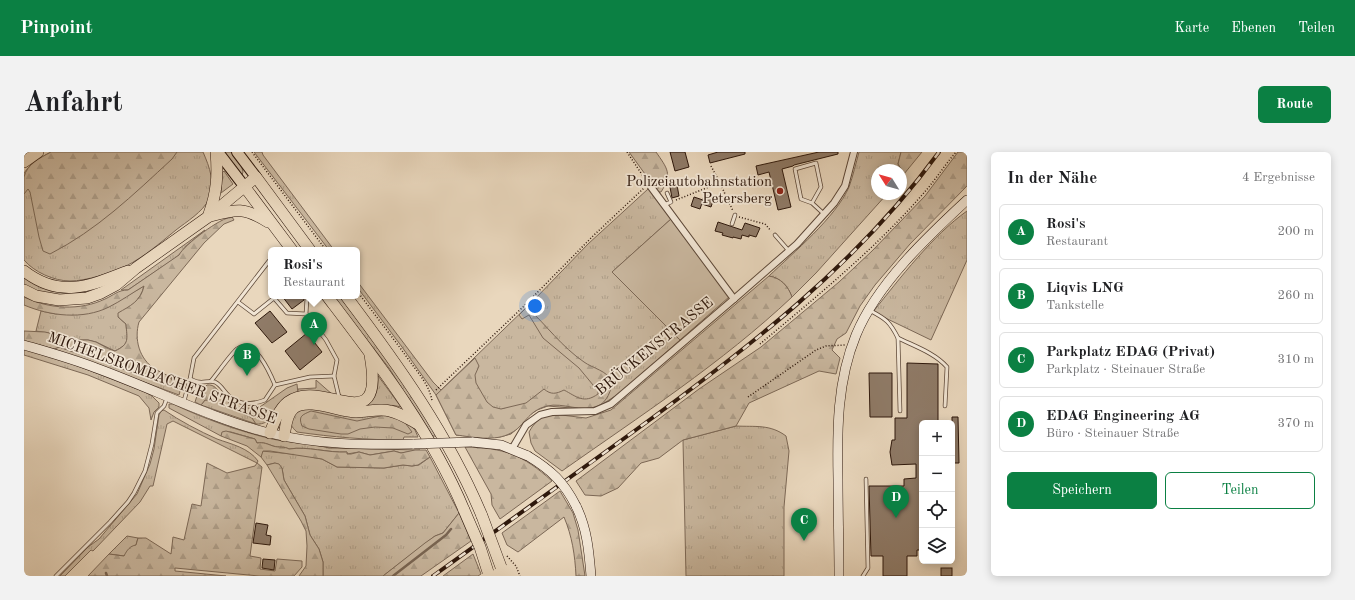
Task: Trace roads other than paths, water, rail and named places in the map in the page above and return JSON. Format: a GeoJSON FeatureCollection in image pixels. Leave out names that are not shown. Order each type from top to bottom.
{"type":"FeatureCollection","features":[{"type":"Feature","properties":{"kind":"highway"},"geometry":{"type":"LineString","coordinates":[[24,162],[38,152]]}},
{"type":"Feature","properties":{"kind":"highway"},"geometry":{"type":"LineString","coordinates":[[208,217],[215,198],[218,174],[217,152]]}},
{"type":"Feature","properties":{"kind":"highway"},"geometry":{"type":"LineString","coordinates":[[24,290],[36,296],[59,300],[87,298],[116,286],[136,268],[208,217],[256,177],[308,247]]}},
{"type":"Feature","properties":{"kind":"highway"},"geometry":{"type":"LineString","coordinates":[[244,186],[290,247]]}},
{"type":"Feature","properties":{"kind":"highway"},"geometry":{"type":"LineString","coordinates":[[208,217],[231,211],[248,211],[272,224]]}},
{"type":"Feature","properties":{"kind":"highway"},"geometry":{"type":"LineString","coordinates":[[24,271],[36,280],[57,286],[80,288],[136,268]]}},
{"type":"Feature","properties":{"kind":"highway"},"geometry":{"type":"LineString","coordinates":[[329,299],[420,425],[437,455],[464,510],[480,547],[489,574]]}},
{"type":"Feature","properties":{"kind":"highway"},"geometry":{"type":"LineString","coordinates":[[348,299],[396,364],[431,417],[456,461],[474,496],[502,572]]}},
{"type":"Feature","properties":{"kind":"highway"},"geometry":{"type":"LineString","coordinates":[[270,433],[280,410],[289,401],[296,398],[308,396],[357,403],[366,400],[370,395],[373,373],[369,353]]}},
{"type":"Feature","properties":{"kind":"highway"},"geometry":{"type":"LineString","coordinates":[[284,436],[289,414],[294,408],[301,404],[310,403],[348,412],[391,411],[400,414],[420,425]]}},
{"type":"Feature","properties":{"kind":"main road"},"geometry":{"type":"LineString","coordinates":[[217,152],[244,186]]}},
{"type":"Feature","properties":{"kind":"main road"},"geometry":{"type":"LineString","coordinates":[[237,152],[256,177]]}},
{"type":"Feature","properties":{"kind":"main road"},"geometry":{"type":"LineString","coordinates":[[839,576],[838,445],[840,398],[852,344],[869,310],[881,292],[914,252],[967,200]]}},
{"type":"Feature","properties":{"kind":"main road","name":"MICHELSROMBACHER STRASSE"},"geometry":{"type":"LineString","coordinates":[[24,345],[96,367],[231,422],[284,436],[335,443],[490,443],[512,449],[528,456],[553,473],[565,486],[585,526],[588,540],[591,576]]}},
{"type":"Feature","properties":{"kind":"street","name":"BRÜCKENSTRASSE"},"geometry":{"type":"LineString","coordinates":[[512,449],[526,425],[540,415],[552,412],[595,411],[611,404],[734,299],[789,251],[834,203],[844,186],[854,152]]}},
{"type":"Feature","properties":{"kind":"street","name":"BRÜCKENSTRASSE"},"geometry":{"type":"LineString","coordinates":[[650,186],[734,299]]}},
{"type":"Feature","properties":{"kind":"lane"},"geometry":{"type":"LineString","coordinates":[[812,203],[821,187],[816,163],[795,169],[801,198],[812,203],[824,214]]}},
{"type":"Feature","properties":{"kind":"lane"},"geometry":{"type":"LineString","coordinates":[[664,205],[670,202],[667,193]]}},
{"type":"Feature","properties":{"kind":"lane"},"geometry":{"type":"LineString","coordinates":[[732,224],[735,215]]}},
{"type":"Feature","properties":{"kind":"lane"},"geometry":{"type":"LineString","coordinates":[[775,235],[789,251]]}},
{"type":"Feature","properties":{"kind":"lane"},"geometry":{"type":"LineString","coordinates":[[183,403],[194,358],[268,262]]}},
{"type":"Feature","properties":{"kind":"lane"},"geometry":{"type":"LineString","coordinates":[[238,302],[254,314],[272,299]]}},
{"type":"Feature","properties":{"kind":"lane"},"geometry":{"type":"LineString","coordinates":[[276,299],[287,313],[306,314]]}},
{"type":"Feature","properties":{"kind":"lane"},"geometry":{"type":"LineString","coordinates":[[307,299],[306,314],[326,340],[337,360],[334,376],[340,401]]}},
{"type":"Feature","properties":{"kind":"lane"},"geometry":{"type":"LineString","coordinates":[[869,310],[886,319],[898,338],[900,411]]}},
{"type":"Feature","properties":{"kind":"lane"},"geometry":{"type":"LineString","coordinates":[[898,338],[933,356],[942,362],[947,368],[945,406]]}},
{"type":"Feature","properties":{"kind":"lane"},"geometry":{"type":"LineString","coordinates":[[211,381],[237,349],[245,346],[253,349],[267,367],[275,385]]}},
{"type":"Feature","properties":{"kind":"lane"},"geometry":{"type":"LineString","coordinates":[[190,379],[199,382],[211,381],[221,386],[228,396],[235,401],[242,404],[249,404],[265,400],[275,385],[310,376],[334,376]]}},
{"type":"Feature","properties":{"kind":"lane"},"geometry":{"type":"LineString","coordinates":[[56,576],[110,522],[134,493],[145,471],[152,444],[157,413],[164,406],[168,396]]}},
{"type":"Feature","properties":{"kind":"lane"},"geometry":{"type":"LineString","coordinates":[[863,576],[868,568],[866,479]]}},
{"type":"Feature","properties":{"kind":"waterway"},"geometry":{"type":"LineString","coordinates":[[393,576],[446,535],[451,529]]}},
{"type":"Feature","properties":{"kind":"railway"},"geometry":{"type":"LineString","coordinates":[[433,576],[717,370],[798,304],[836,269],[872,232],[907,193],[939,152]]}},
{"type":"Feature","properties":{"kind":"place","name":"Polizeiautobahnstation Petersberg"},"geometry":{"type":"Point","coordinates":[780,191]}},
{"type":"Feature","properties":{"kind":"place","name":"Rosi's"},"geometry":{"type":"Point","coordinates":[314,345]}},
{"type":"Feature","properties":{"kind":"place","name":"Liqvis LNG"},"geometry":{"type":"Point","coordinates":[247,376]}},
{"type":"Feature","properties":{"kind":"place","name":"EDAG Engineering AG"},"geometry":{"type":"Point","coordinates":[896,518]}},
{"type":"Feature","properties":{"kind":"place","name":"Parkplatz EDAG (Privat)"},"geometry":{"type":"Point","coordinates":[804,541]}}]}
